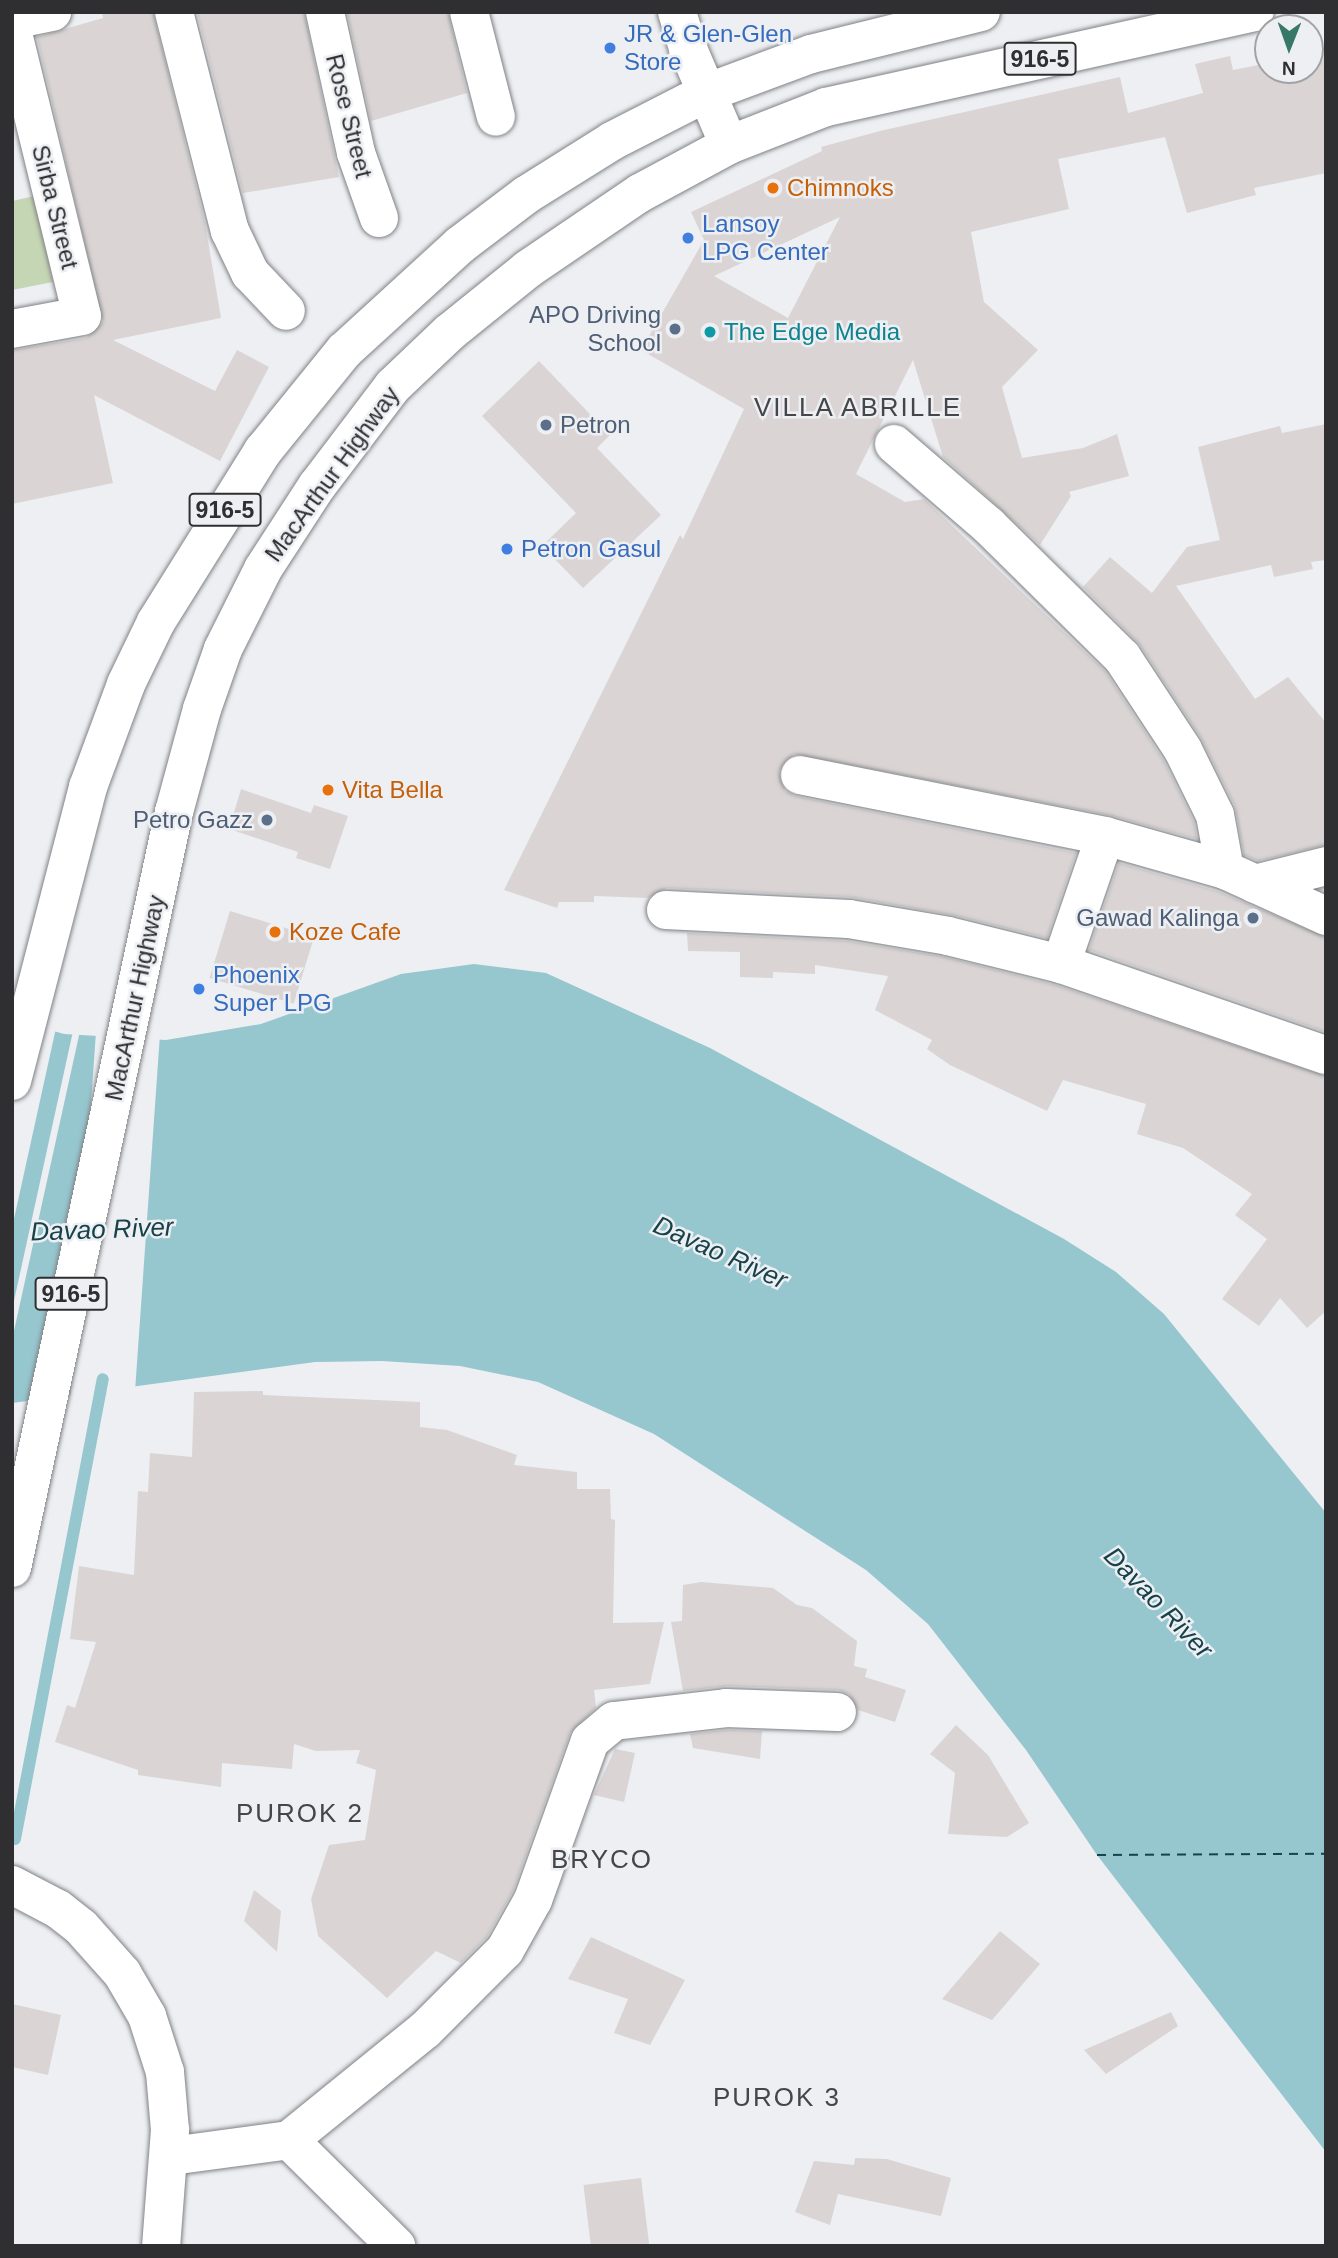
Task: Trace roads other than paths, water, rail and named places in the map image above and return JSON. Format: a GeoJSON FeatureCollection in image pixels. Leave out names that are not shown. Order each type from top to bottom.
{"type":"FeatureCollection","features":[{"type":"Feature","properties":{"kind":"street"},"geometry":{"type":"LineString","coordinates":[[12,20],[52,12]]}},
{"type":"Feature","properties":{"kind":"street"},"geometry":{"type":"LineString","coordinates":[[174,12],[229,231],[250,273],[286,311]]}},
{"type":"Feature","properties":{"kind":"street","name":"Rose Street"},"geometry":{"type":"LineString","coordinates":[[325,12],[356,153],[379,218]]}},
{"type":"Feature","properties":{"kind":"street"},"geometry":{"type":"LineString","coordinates":[[470,12],[496,117]]}},
{"type":"Feature","properties":{"kind":"street"},"geometry":{"type":"LineString","coordinates":[[677,12],[706,93],[729,145]]}},
{"type":"Feature","properties":{"kind":"street","name":"916-5"},"geometry":{"type":"LineString","coordinates":[[12,1081],[28,1010],[89,787],[126,684],[156,622],[263,451],[344,351],[460,245],[565,168],[706,93],[811,54],[981,12]]}},
{"type":"Feature","properties":{"kind":"street","name":"MacArthur Highway"},"geometry":{"type":"LineString","coordinates":[[12,1568],[177,799],[202,709],[223,649],[263,569],[317,486],[393,386],[450,332],[528,269],[640,193],[729,145],[826,107],[1255,12]]}},
{"type":"Feature","properties":{"kind":"street","name":"Sirba Street"},"geometry":{"type":"LineString","coordinates":[[12,29],[82,316],[12,329]]}},
{"type":"Feature","properties":{"kind":"street"},"geometry":{"type":"LineString","coordinates":[[894,444],[1008,544],[1122,657],[1183,750],[1215,815],[1240,877]]}},
{"type":"Feature","properties":{"kind":"street"},"geometry":{"type":"LineString","coordinates":[[800,775],[1105,836],[1240,877],[1326,916]]}},
{"type":"Feature","properties":{"kind":"street"},"geometry":{"type":"LineString","coordinates":[[1061,964],[1105,836]]}},
{"type":"Feature","properties":{"kind":"street"},"geometry":{"type":"LineString","coordinates":[[1240,877],[1326,866]]}},
{"type":"Feature","properties":{"kind":"street"},"geometry":{"type":"LineString","coordinates":[[667,910],[849,919],[948,936],[1061,964],[1326,1055]]}},
{"type":"Feature","properties":{"kind":"street"},"geometry":{"type":"LineString","coordinates":[[171,2156],[289,2140],[425,2030],[505,1951],[533,1900],[590,1741],[614,1721],[726,1708],[837,1712]]}},
{"type":"Feature","properties":{"kind":"street"},"geometry":{"type":"LineString","coordinates":[[12,1885],[58,1909],[81,1927],[136,1993],[165,2071],[171,2156],[161,2246]]}},
{"type":"Feature","properties":{"kind":"street"},"geometry":{"type":"LineString","coordinates":[[289,2140],[396,2246]]}},
{"type":"Feature","properties":{"kind":"water","name":"Davao River"},"geometry":{"type":"Polygon","coordinates":[[[474,964],[546,973],[710,1048],[1064,1239],[1116,1272],[1164,1314],[1326,1513],[1326,2152],[1097,1855],[1026,1750],[928,1624],[866,1570],[654,1434],[538,1382],[460,1366],[382,1361],[315,1362],[12,1403],[12,1019],[64,1034],[166,1040],[261,1024],[401,974],[474,964]]]}},
{"type":"Feature","properties":{"kind":"waterway"},"geometry":{"type":"LineString","coordinates":[[15,1839],[103,1379]]}},
{"type":"Feature","properties":{"kind":"place","name":"JR & Glen-Glen Store"},"geometry":{"type":"Point","coordinates":[610,48]}},
{"type":"Feature","properties":{"kind":"place","name":"Chimnoks"},"geometry":{"type":"Point","coordinates":[773,188]}},
{"type":"Feature","properties":{"kind":"place","name":"Lansoy LPG Center"},"geometry":{"type":"Point","coordinates":[688,238]}},
{"type":"Feature","properties":{"kind":"place","name":"APO Driving School"},"geometry":{"type":"Point","coordinates":[675,329]}},
{"type":"Feature","properties":{"kind":"place","name":"The Edge Media"},"geometry":{"type":"Point","coordinates":[710,332]}},
{"type":"Feature","properties":{"kind":"place","name":"Petron"},"geometry":{"type":"Point","coordinates":[546,425]}},
{"type":"Feature","properties":{"kind":"place","name":"Petron Gasul"},"geometry":{"type":"Point","coordinates":[507,549]}},
{"type":"Feature","properties":{"kind":"place","name":"Vita Bella"},"geometry":{"type":"Point","coordinates":[328,790]}},
{"type":"Feature","properties":{"kind":"place","name":"Petro Gazz"},"geometry":{"type":"Point","coordinates":[267,820]}},
{"type":"Feature","properties":{"kind":"place","name":"Gawad Kalinga"},"geometry":{"type":"Point","coordinates":[1253,918]}},
{"type":"Feature","properties":{"kind":"place","name":"Koze Cafe"},"geometry":{"type":"Point","coordinates":[275,932]}},
{"type":"Feature","properties":{"kind":"place","name":"Phoenix Super LPG"},"geometry":{"type":"Point","coordinates":[199,989]}},
{"type":"Feature","properties":{"kind":"district","name":"VILLA ABRILLE"},"geometry":{"type":"Point","coordinates":[858,408]}},
{"type":"Feature","properties":{"kind":"district","name":"PUROK 2"},"geometry":{"type":"Point","coordinates":[300,1814]}},
{"type":"Feature","properties":{"kind":"district","name":"BRYCO"},"geometry":{"type":"Point","coordinates":[602,1860]}},
{"type":"Feature","properties":{"kind":"district","name":"PUROK 3"},"geometry":{"type":"Point","coordinates":[777,2098]}}]}
